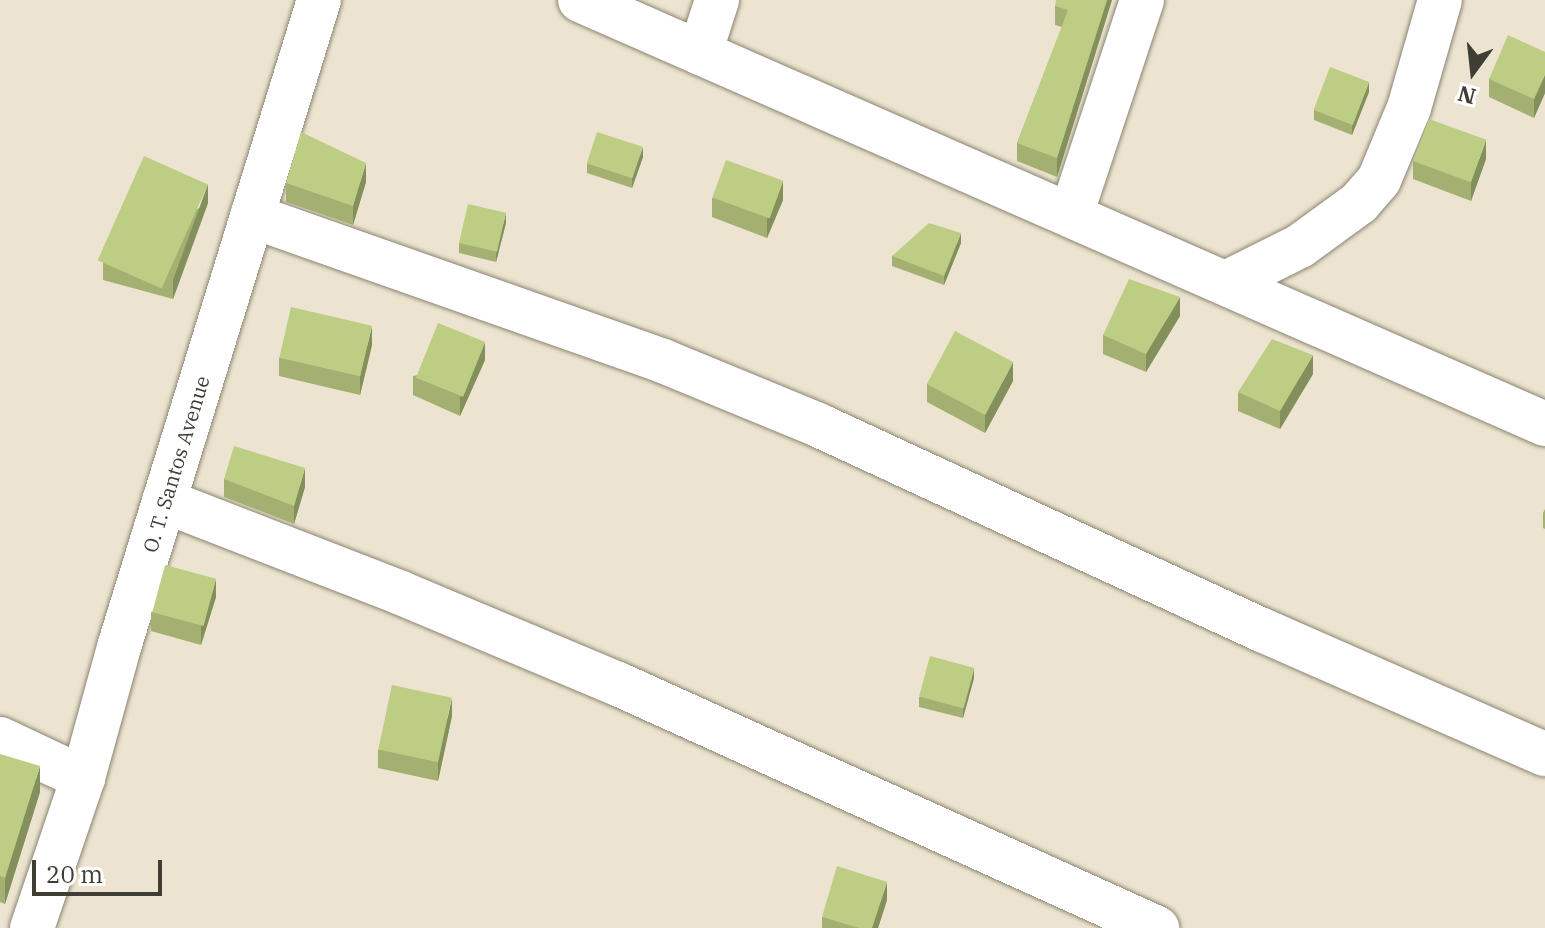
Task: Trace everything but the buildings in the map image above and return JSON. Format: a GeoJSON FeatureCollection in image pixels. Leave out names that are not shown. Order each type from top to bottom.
{"type":"FeatureCollection","features":[{"type":"Feature","properties":{"kind":"street","name":"O. T. Santos Avenue"},"geometry":{"type":"LineString","coordinates":[[32,928],[83,778],[164,501],[319,0]]}},
{"type":"Feature","properties":{"kind":"street"},"geometry":{"type":"LineString","coordinates":[[580,0],[1545,424]]}},
{"type":"Feature","properties":{"kind":"street"},"geometry":{"type":"LineString","coordinates":[[700,53],[717,0]]}},
{"type":"Feature","properties":{"kind":"street"},"geometry":{"type":"LineString","coordinates":[[1071,215],[1142,0]]}},
{"type":"Feature","properties":{"kind":"street"},"geometry":{"type":"LineString","coordinates":[[1226,283],[1300,246],[1359,203],[1379,180],[1409,108],[1440,0]]}},
{"type":"Feature","properties":{"kind":"street"},"geometry":{"type":"LineString","coordinates":[[252,216],[663,361],[818,425],[1262,630],[1545,754]]}},
{"type":"Feature","properties":{"kind":"street"},"geometry":{"type":"LineString","coordinates":[[164,501],[401,593],[618,684],[1157,928]]}},
{"type":"Feature","properties":{"kind":"street"},"geometry":{"type":"LineString","coordinates":[[0,739],[83,778]]}}]}
